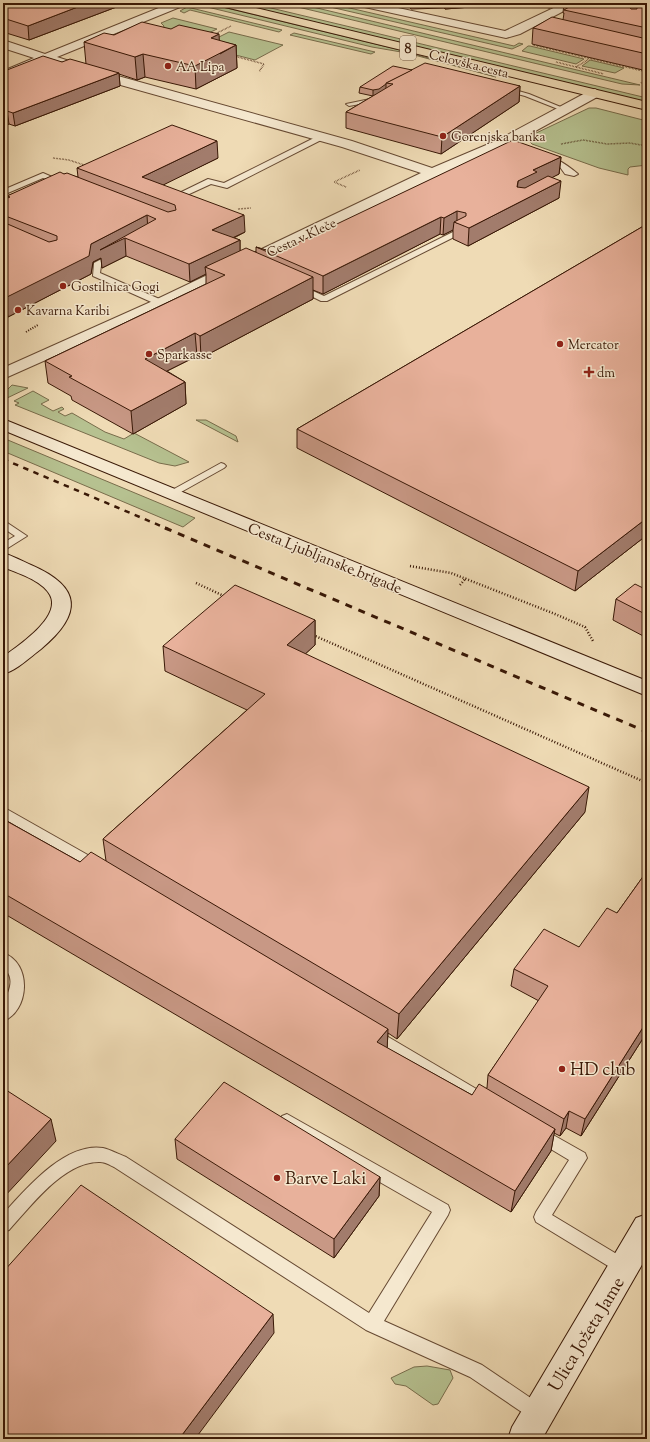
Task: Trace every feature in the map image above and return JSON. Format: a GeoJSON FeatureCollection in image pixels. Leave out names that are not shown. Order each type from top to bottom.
{"type":"FeatureCollection","features":[{"type":"Feature","properties":{"kind":"main road","name":"Celovška cesta"},"geometry":{"type":"LineString","coordinates":[[221,3],[647,106]]}},
{"type":"Feature","properties":{"kind":"main road","name":"Celovška cesta"},"geometry":{"type":"LineString","coordinates":[[264,3],[537,67]]}},
{"type":"Feature","properties":{"kind":"main road"},"geometry":{"type":"LineString","coordinates":[[567,74],[647,94]]}},
{"type":"Feature","properties":{"kind":"street"},"geometry":{"type":"LineString","coordinates":[[3,75],[181,3]]}},
{"type":"Feature","properties":{"kind":"street"},"geometry":{"type":"LineString","coordinates":[[360,3],[495,34],[516,32],[573,3]]}},
{"type":"Feature","properties":{"kind":"street"},"geometry":{"type":"LineString","coordinates":[[532,23],[553,28]]}},
{"type":"Feature","properties":{"kind":"street"},"geometry":{"type":"LineString","coordinates":[[3,44],[96,74],[323,136],[433,173]]}},
{"type":"Feature","properties":{"kind":"street","name":"Cesta v Kleče"},"geometry":{"type":"LineString","coordinates":[[3,374],[161,303],[433,173],[509,145],[595,93]]}},
{"type":"Feature","properties":{"kind":"street","name":"Cesta Ljubljanske brigade"},"geometry":{"type":"LineString","coordinates":[[3,424],[647,689]]}},
{"type":"Feature","properties":{"kind":"street"},"geometry":{"type":"LineString","coordinates":[[3,559],[50,583],[60,594],[62,608],[55,623],[3,667]]}},
{"type":"Feature","properties":{"kind":"street","name":"Ulica Jožeta Jame"},"geometry":{"type":"LineString","coordinates":[[532,1426],[647,1228]]}},
{"type":"Feature","properties":{"kind":"lane"},"geometry":{"type":"LineString","coordinates":[[497,88],[527,95],[565,110]]}},
{"type":"Feature","properties":{"kind":"lane"},"geometry":{"type":"LineString","coordinates":[[349,104],[381,98],[387,95]]}},
{"type":"Feature","properties":{"kind":"lane"},"geometry":{"type":"LineString","coordinates":[[171,199],[211,181],[224,186],[323,136]]}},
{"type":"Feature","properties":{"kind":"lane"},"geometry":{"type":"LineString","coordinates":[[534,154],[563,165],[568,172],[574,174],[560,181]]}},
{"type":"Feature","properties":{"kind":"lane"},"geometry":{"type":"LineString","coordinates":[[3,193],[42,175],[71,186]]}},
{"type":"Feature","properties":{"kind":"lane"},"geometry":{"type":"LineString","coordinates":[[292,285],[324,299],[460,232]]}},
{"type":"Feature","properties":{"kind":"lane"},"geometry":{"type":"LineString","coordinates":[[124,251],[97,265],[96,274],[161,303]]}},
{"type":"Feature","properties":{"kind":"lane"},"geometry":{"type":"LineString","coordinates":[[243,264],[257,270]]}},
{"type":"Feature","properties":{"kind":"lane"},"geometry":{"type":"LineString","coordinates":[[170,494],[220,466]]}},
{"type":"Feature","properties":{"kind":"lane"},"geometry":{"type":"LineString","coordinates":[[3,523],[22,536],[3,548]]}},
{"type":"Feature","properties":{"kind":"lane"},"geometry":{"type":"LineString","coordinates":[[3,812],[108,873]]}},
{"type":"Feature","properties":{"kind":"lane"},"geometry":{"type":"LineString","coordinates":[[3,959],[7,961],[18,978],[17,996],[3,1015]]}},
{"type":"Feature","properties":{"kind":"lane"},"geometry":{"type":"LineString","coordinates":[[359,1025],[499,1110]]}},
{"type":"Feature","properties":{"kind":"lane"},"geometry":{"type":"LineString","coordinates":[[273,1113],[442,1210],[372,1324]]}},
{"type":"Feature","properties":{"kind":"lane"},"geometry":{"type":"LineString","coordinates":[[526,1126],[579,1158],[542,1217],[625,1268]]}},
{"type":"Feature","properties":{"kind":"lane"},"geometry":{"type":"LineString","coordinates":[[3,1225],[56,1170],[77,1159],[100,1155],[120,1162],[372,1324],[476,1372],[532,1426]]}},
{"type":"Feature","properties":{"kind":"path"},"geometry":{"type":"LineString","coordinates":[[211,36],[231,26]]}},
{"type":"Feature","properties":{"kind":"path"},"geometry":{"type":"LineString","coordinates":[[495,34],[512,40],[647,72]]}},
{"type":"Feature","properties":{"kind":"path"},"geometry":{"type":"LineString","coordinates":[[227,54],[264,64],[259,72]]}},
{"type":"Feature","properties":{"kind":"path"},"geometry":{"type":"LineString","coordinates":[[576,67],[589,59]]}},
{"type":"Feature","properties":{"kind":"path"},"geometry":{"type":"LineString","coordinates":[[641,83],[647,79]]}},
{"type":"Feature","properties":{"kind":"path"},"geometry":{"type":"LineString","coordinates":[[534,154],[545,149],[579,140],[607,144],[630,143],[647,146]]}},
{"type":"Feature","properties":{"kind":"path"},"geometry":{"type":"LineString","coordinates":[[346,187],[334,182],[389,157]]}},
{"type":"Feature","properties":{"kind":"path"},"geometry":{"type":"LineString","coordinates":[[53,158],[69,160],[87,166]]}},
{"type":"Feature","properties":{"kind":"path"},"geometry":{"type":"LineString","coordinates":[[238,209],[251,208]]}},
{"type":"Feature","properties":{"kind":"path"},"geometry":{"type":"LineString","coordinates":[[26,332],[38,325]]}},
{"type":"Feature","properties":{"kind":"path","name":"Cesta Ljubljanske brigade"},"geometry":{"type":"LineString","coordinates":[[407,566],[439,570],[466,578],[581,625]]}},
{"type":"Feature","properties":{"kind":"path"},"geometry":{"type":"LineString","coordinates":[[460,585],[466,578]]}},
{"type":"Feature","properties":{"kind":"path"},"geometry":{"type":"LineString","coordinates":[[196,583],[225,596]]}},
{"type":"Feature","properties":{"kind":"path"},"geometry":{"type":"LineString","coordinates":[[312,635],[647,783]]}},
{"type":"Feature","properties":{"kind":"green space"},"geometry":{"type":"Polygon","coordinates":[[[235,3],[250,3],[647,98],[647,102],[235,3]]]}},
{"type":"Feature","properties":{"kind":"green space"},"geometry":{"type":"Polygon","coordinates":[[[281,3],[296,3],[640,85],[622,84],[281,3]]]}},
{"type":"Feature","properties":{"kind":"green space"},"geometry":{"type":"Polygon","coordinates":[[[313,3],[328,3],[514,46],[519,43],[523,44],[512,49],[313,3]]]}},
{"type":"Feature","properties":{"kind":"green space"},"geometry":{"type":"Polygon","coordinates":[[[195,4],[210,4],[396,49],[496,77],[407,53],[372,47],[195,4]]]}},
{"type":"Feature","properties":{"kind":"green space"},"geometry":{"type":"Polygon","coordinates":[[[187,7],[282,30],[279,32],[190,10],[184,13],[180,11],[187,7]]]}},
{"type":"Feature","properties":{"kind":"green space"},"geometry":{"type":"Polygon","coordinates":[[[173,18],[217,29],[196,39],[162,31],[164,26],[161,23],[173,18]]]}},
{"type":"Feature","properties":{"kind":"green space"},"geometry":{"type":"Polygon","coordinates":[[[229,32],[283,45],[255,60],[201,46],[229,32]]]}},
{"type":"Feature","properties":{"kind":"green space"},"geometry":{"type":"Polygon","coordinates":[[[294,33],[375,52],[371,54],[290,35],[294,33]]]}},
{"type":"Feature","properties":{"kind":"green space"},"geometry":{"type":"Polygon","coordinates":[[[528,46],[584,59],[576,64],[522,51],[528,46]]]}},
{"type":"Feature","properties":{"kind":"green space"},"geometry":{"type":"Polygon","coordinates":[[[590,60],[624,68],[615,73],[582,66],[590,60]]]}},
{"type":"Feature","properties":{"kind":"green space"},"geometry":{"type":"Polygon","coordinates":[[[589,108],[596,108],[647,121],[647,165],[630,167],[628,169],[628,175],[599,168],[532,144],[529,141],[532,135],[589,108]]]}},
{"type":"Feature","properties":{"kind":"green space"},"geometry":{"type":"Polygon","coordinates":[[[12,385],[28,388],[5,399],[3,394],[12,385]]]}},
{"type":"Feature","properties":{"kind":"green space"},"geometry":{"type":"Polygon","coordinates":[[[33,391],[49,400],[41,404],[53,411],[62,407],[64,409],[58,412],[65,416],[72,413],[105,432],[124,439],[134,433],[189,462],[175,466],[159,463],[15,405],[19,403],[14,401],[33,391]]]}},
{"type":"Feature","properties":{"kind":"green space"},"geometry":{"type":"Polygon","coordinates":[[[196,420],[206,420],[236,436],[238,442],[196,420]]]}},
{"type":"Feature","properties":{"kind":"green space"},"geometry":{"type":"Polygon","coordinates":[[[3,438],[195,518],[183,527],[3,451],[3,438]]]}},
{"type":"Feature","properties":{"kind":"green space"},"geometry":{"type":"Polygon","coordinates":[[[427,1366],[450,1370],[453,1378],[438,1404],[433,1405],[406,1386],[395,1384],[391,1378],[414,1367],[427,1366]]]}},
{"type":"Feature","properties":{"kind":"building"},"geometry":{"type":"Polygon","coordinates":[[[3,3],[88,3],[28,26],[3,18],[3,3]]]}},
{"type":"Feature","properties":{"kind":"building"},"geometry":{"type":"Polygon","coordinates":[[[576,3],[626,3],[631,9],[637,9],[636,3],[647,3],[647,28],[564,10],[576,3]]]}},
{"type":"Feature","properties":{"kind":"building"},"geometry":{"type":"Polygon","coordinates":[[[552,17],[647,39],[647,54],[533,28],[552,17]]]}},
{"type":"Feature","properties":{"kind":"building"},"geometry":{"type":"Polygon","coordinates":[[[142,22],[171,29],[179,25],[219,34],[211,38],[236,45],[195,66],[143,54],[135,57],[84,42],[104,33],[114,35],[142,22]]]}},
{"type":"Feature","properties":{"kind":"building"},"geometry":{"type":"Polygon","coordinates":[[[43,56],[62,62],[70,59],[119,73],[13,113],[7,111],[3,112],[3,68],[7,70],[43,56]]]}},
{"type":"Feature","properties":{"kind":"building"},"geometry":{"type":"Polygon","coordinates":[[[425,63],[520,86],[442,137],[346,112],[393,84],[386,83],[425,63]]]}},
{"type":"Feature","properties":{"kind":"building"},"geometry":{"type":"Polygon","coordinates":[[[393,66],[412,70],[386,83],[379,89],[373,90],[360,87],[393,66]]]}},
{"type":"Feature","properties":{"kind":"building"},"geometry":{"type":"Polygon","coordinates":[[[172,125],[217,141],[142,177],[244,215],[212,230],[240,240],[189,264],[125,238],[100,250],[156,219],[147,215],[91,244],[89,256],[5,298],[3,297],[3,222],[49,242],[57,240],[57,236],[3,215],[3,200],[10,197],[7,196],[60,172],[64,174],[67,173],[168,212],[176,210],[175,205],[77,168],[172,125]]]}},
{"type":"Feature","properties":{"kind":"building"},"geometry":{"type":"Polygon","coordinates":[[[513,140],[561,157],[533,170],[537,172],[518,181],[517,187],[525,188],[548,176],[561,181],[469,228],[454,222],[466,216],[466,213],[457,211],[444,218],[441,217],[323,276],[256,247],[276,253],[513,140]]]}},
{"type":"Feature","properties":{"kind":"building","name":"Mercator"},"geometry":{"type":"Polygon","coordinates":[[[647,224],[647,518],[578,571],[297,429],[647,224]]]}},
{"type":"Feature","properties":{"kind":"building"},"geometry":{"type":"Polygon","coordinates":[[[246,248],[313,277],[200,336],[195,333],[145,359],[185,382],[131,411],[69,377],[72,376],[45,361],[225,275],[205,267],[246,248]]]}},
{"type":"Feature","properties":{"kind":"building"},"geometry":{"type":"Polygon","coordinates":[[[635,584],[647,590],[647,615],[616,599],[635,584]]]}},
{"type":"Feature","properties":{"kind":"building"},"geometry":{"type":"Polygon","coordinates":[[[235,585],[315,620],[287,645],[589,787],[399,1014],[103,839],[265,694],[163,646],[235,585]]]}},
{"type":"Feature","properties":{"kind":"building"},"geometry":{"type":"Polygon","coordinates":[[[3,819],[80,862],[91,852],[388,1029],[377,1042],[472,1095],[479,1084],[555,1129],[515,1191],[3,893],[3,819]]]}},
{"type":"Feature","properties":{"kind":"building"},"geometry":{"type":"Polygon","coordinates":[[[647,871],[647,980],[644,984],[647,986],[647,1021],[585,1119],[569,1111],[564,1119],[488,1075],[548,986],[514,969],[544,929],[579,947],[607,908],[617,913],[647,871]]]}},
{"type":"Feature","properties":{"kind":"building","name":"Barve Laki"},"geometry":{"type":"Polygon","coordinates":[[[224,1082],[380,1177],[334,1239],[175,1139],[224,1082]]]}},
{"type":"Feature","properties":{"kind":"building"},"geometry":{"type":"Polygon","coordinates":[[[3,1088],[51,1119],[3,1170],[3,1088]]]}},
{"type":"Feature","properties":{"kind":"building"},"geometry":{"type":"Polygon","coordinates":[[[81,1185],[273,1314],[179,1439],[3,1439],[3,1272],[81,1185]]]}},
{"type":"Feature","properties":{"kind":"railway"},"geometry":{"type":"LineString","coordinates":[[3,459],[168,529]]}},
{"type":"Feature","properties":{"kind":"railway"},"geometry":{"type":"LineString","coordinates":[[165,528],[647,732]]}},
{"type":"Feature","properties":{"kind":"place","name":"AA Lipa"},"geometry":{"type":"Point","coordinates":[168,66]}},
{"type":"Feature","properties":{"kind":"place","name":"Gorenjska banka"},"geometry":{"type":"Point","coordinates":[443,136]}},
{"type":"Feature","properties":{"kind":"place","name":"Gostilnica Gogi"},"geometry":{"type":"Point","coordinates":[63,286]}},
{"type":"Feature","properties":{"kind":"place","name":"Kavarna Karibi"},"geometry":{"type":"Point","coordinates":[18,310]}},
{"type":"Feature","properties":{"kind":"place","name":"Mercator"},"geometry":{"type":"Point","coordinates":[560,344]}},
{"type":"Feature","properties":{"kind":"place","name":"Sparkasse"},"geometry":{"type":"Point","coordinates":[149,354]}},
{"type":"Feature","properties":{"kind":"place","name":"dm"},"geometry":{"type":"Point","coordinates":[589,372]}},
{"type":"Feature","properties":{"kind":"place","name":"HD club"},"geometry":{"type":"Point","coordinates":[562,1069]}},
{"type":"Feature","properties":{"kind":"place","name":"Barve Laki"},"geometry":{"type":"Point","coordinates":[277,1178]}}]}
